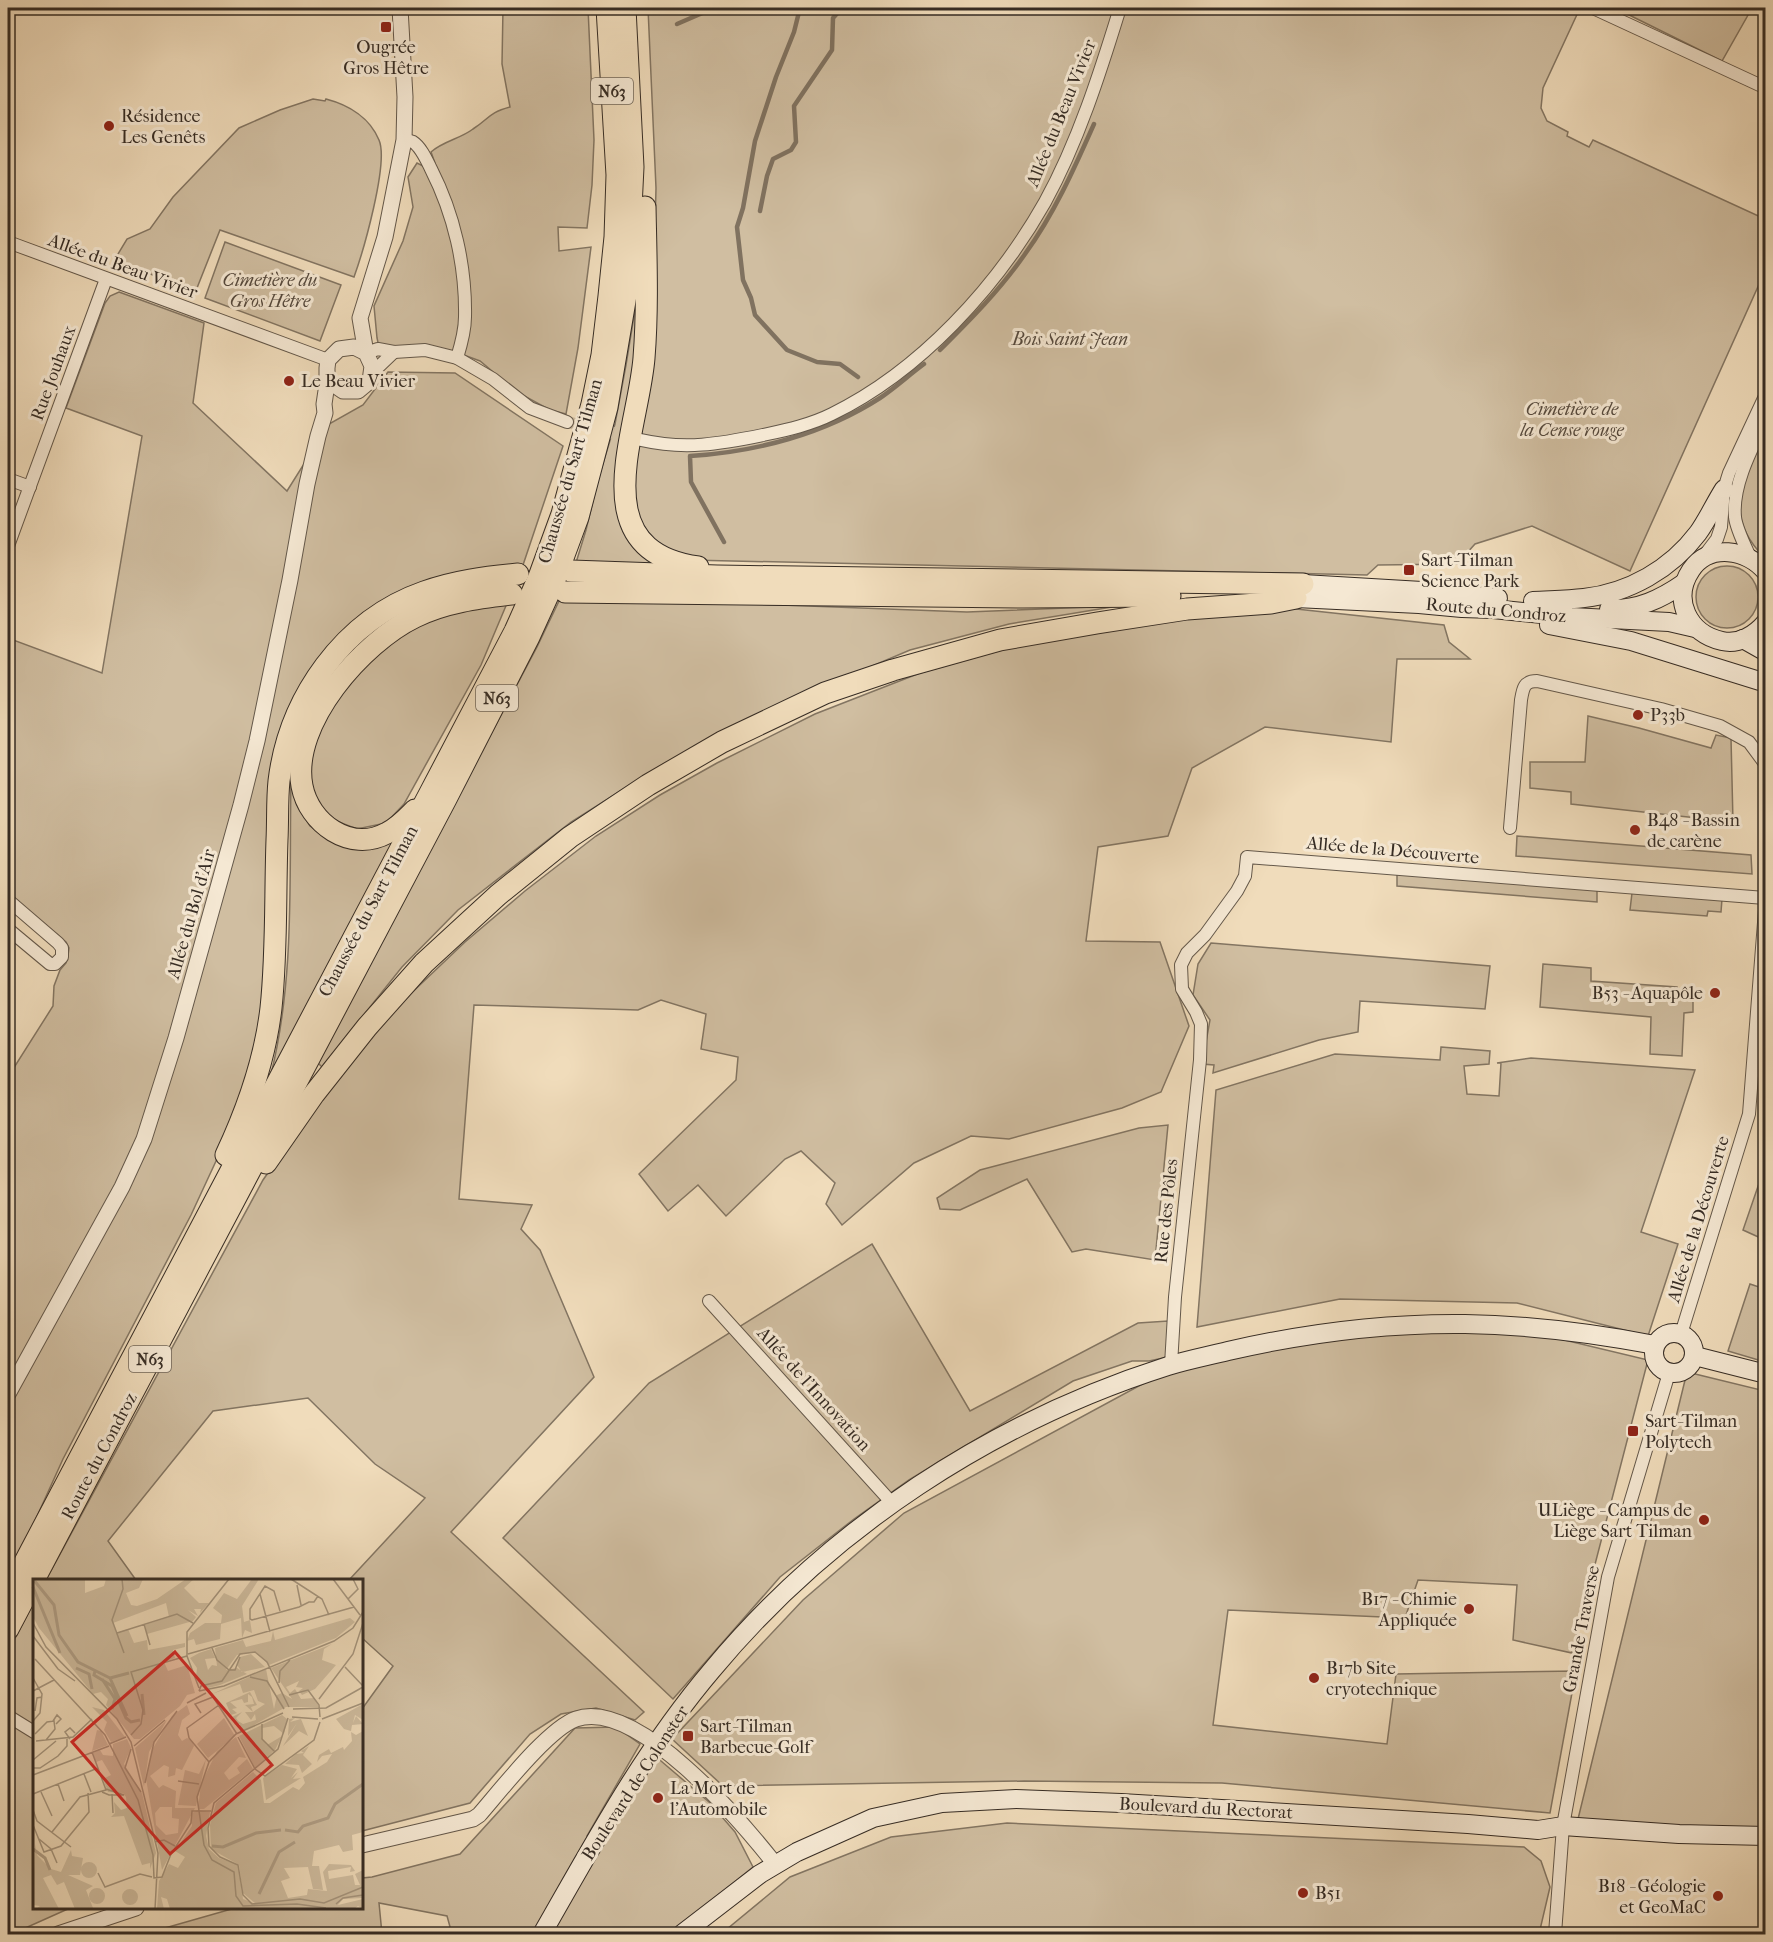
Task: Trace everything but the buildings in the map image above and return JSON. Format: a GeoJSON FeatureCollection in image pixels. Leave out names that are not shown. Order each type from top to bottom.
{"type":"FeatureCollection","features":[{"type":"Feature","properties":{"kind":"highway","name":"Chaussée du Sart Tilman"},"geometry":{"type":"LineString","coordinates":[[209,1215],[515,631],[539,577],[562,514],[602,355],[615,237],[617,174],[607,8]]}},
{"type":"Feature","properties":{"kind":"highway","name":"Chaussée du Sart Tilman"},"geometry":{"type":"LineString","coordinates":[[240,1188],[446,799],[528,637],[554,582],[578,517],[607,407],[627,289],[633,167],[625,8]]}},
{"type":"Feature","properties":{"kind":"highway"},"geometry":{"type":"LineString","coordinates":[[633,167],[645,193],[645,323],[644,360],[624,485],[627,516],[644,544],[665,558],[679,564],[718,568],[742,577]]}},
{"type":"Feature","properties":{"kind":"highway"},"geometry":{"type":"LineString","coordinates":[[571,571],[1299,591]]}},
{"type":"Feature","properties":{"kind":"highway"},"geometry":{"type":"LineString","coordinates":[[209,1215],[216,1176],[248,1106],[265,1047],[273,971],[279,783],[288,736],[298,711],[322,669],[337,651],[352,636],[386,611],[421,593],[439,587],[479,578],[518,573]]}},
{"type":"Feature","properties":{"kind":"highway"},"geometry":{"type":"LineString","coordinates":[[240,1188],[261,1171],[314,1094],[367,1027],[432,955],[498,895],[570,837],[648,785],[722,742],[825,693],[893,670],[1000,640],[1187,609],[1271,603],[1299,591]]}},
{"type":"Feature","properties":{"kind":"highway"},"geometry":{"type":"LineString","coordinates":[[565,592],[1023,597],[1262,596],[1299,591]]}},
{"type":"Feature","properties":{"kind":"highway"},"geometry":{"type":"LineString","coordinates":[[431,791],[398,826],[386,834],[361,839],[330,830],[314,816],[306,801],[302,783],[301,765],[311,729],[338,682],[381,637],[398,626],[438,608],[471,599],[512,594]]}},
{"type":"Feature","properties":{"kind":"highway","name":"Route du Condroz"},"geometry":{"type":"LineString","coordinates":[[34,1579],[240,1188]]}},
{"type":"Feature","properties":{"kind":"highway","name":"Route du Condroz"},"geometry":{"type":"LineString","coordinates":[[8,1594],[209,1215]]}},
{"type":"Feature","properties":{"kind":"highway","name":"Route du Condroz"},"geometry":{"type":"LineString","coordinates":[[8,1629],[33,1581]]}},
{"type":"Feature","properties":{"kind":"main road"},"geometry":{"type":"LineString","coordinates":[[1533,601],[1584,598],[1618,591],[1664,568],[1698,533],[1724,489]]}},
{"type":"Feature","properties":{"kind":"main road"},"geometry":{"type":"LineString","coordinates":[[1695,628],[1686,615],[1682,599],[1684,583],[1691,569],[1702,559],[1718,552],[1734,552],[1750,557],[1766,572]]}},
{"type":"Feature","properties":{"kind":"main road","name":"Route du Condroz"},"geometry":{"type":"LineString","coordinates":[[1299,591],[1422,591],[1533,601],[1567,609],[1617,610],[1644,606],[1684,583]]}},
{"type":"Feature","properties":{"kind":"main road","name":"Route du Condroz"},"geometry":{"type":"LineString","coordinates":[[1299,591],[1462,608],[1669,622],[1695,628],[1710,638],[1726,642],[1743,639]]}},
{"type":"Feature","properties":{"kind":"main road"},"geometry":{"type":"LineString","coordinates":[[1462,608],[1631,641],[1766,683]]}},
{"type":"Feature","properties":{"kind":"main road"},"geometry":{"type":"LineString","coordinates":[[1743,639],[1756,633],[1766,622]]}},
{"type":"Feature","properties":{"kind":"main road"},"geometry":{"type":"LineString","coordinates":[[1743,639],[1766,652]]}},
{"type":"Feature","properties":{"kind":"main road","name":"Boulevard de Colonster"},"geometry":{"type":"LineString","coordinates":[[542,1935],[655,1744],[711,1670],[789,1587],[836,1546],[892,1503],[964,1458],[1025,1425],[1095,1394],[1171,1365],[1290,1338],[1343,1330],[1464,1324],[1550,1329],[1655,1345]]}},
{"type":"Feature","properties":{"kind":"main road"},"geometry":{"type":"LineString","coordinates":[[1669,1334],[1681,1334],[1690,1341],[1695,1356],[1687,1369],[1676,1374],[1669,1373],[1663,1370],[1654,1359],[1655,1345],[1669,1334]]}},
{"type":"Feature","properties":{"kind":"main road"},"geometry":{"type":"LineString","coordinates":[[1695,1356],[1766,1374]]}},
{"type":"Feature","properties":{"kind":"main road","name":"Boulevard du Rectorat"},"geometry":{"type":"LineString","coordinates":[[682,1935],[736,1891],[775,1864],[815,1842],[873,1818],[942,1803],[1016,1799],[1121,1803],[1538,1830],[1563,1827],[1679,1834],[1766,1836]]}},
{"type":"Feature","properties":{"kind":"street"},"geometry":{"type":"LineString","coordinates":[[344,347],[352,327],[360,318],[387,228],[404,140],[405,97],[400,8]]}},
{"type":"Feature","properties":{"kind":"street","name":"Allée du Beau Vivier"},"geometry":{"type":"LineString","coordinates":[[641,440],[657,444],[697,446],[733,441],[803,425],[831,415],[865,396],[915,359],[957,318],[993,278],[1016,248],[1045,202],[1081,123],[1120,8]]}},
{"type":"Feature","properties":{"kind":"street"},"geometry":{"type":"LineString","coordinates":[[1593,8],[1766,88]]}},
{"type":"Feature","properties":{"kind":"street"},"geometry":{"type":"LineString","coordinates":[[404,140],[413,142],[428,162],[447,201],[455,231],[465,302],[463,338],[457,358]]}},
{"type":"Feature","properties":{"kind":"street","name":"Allée du Beau Vivier"},"geometry":{"type":"LineString","coordinates":[[8,243],[106,279],[328,368]]}},
{"type":"Feature","properties":{"kind":"street","name":"Rue Jouhaux"},"geometry":{"type":"LineString","coordinates":[[8,546],[106,279]]}},
{"type":"Feature","properties":{"kind":"street"},"geometry":{"type":"LineString","coordinates":[[360,318],[372,374]]}},
{"type":"Feature","properties":{"kind":"street"},"geometry":{"type":"LineString","coordinates":[[350,392],[336,387],[328,368],[335,352],[344,347],[354,347],[366,353],[378,349],[394,352],[425,350],[457,358],[492,378],[530,408],[567,422]]}},
{"type":"Feature","properties":{"kind":"street"},"geometry":{"type":"LineString","coordinates":[[325,413],[350,392],[365,387],[372,374],[394,352]]}},
{"type":"Feature","properties":{"kind":"street","name":"Allée du Bol d'Air"},"geometry":{"type":"LineString","coordinates":[[8,1394],[122,1187],[147,1127],[176,1038],[242,805],[290,580],[307,484],[325,413],[328,368]]}},
{"type":"Feature","properties":{"kind":"street"},"geometry":{"type":"LineString","coordinates":[[1702,559],[1717,539],[1721,527],[1724,489],[1766,394]]}},
{"type":"Feature","properties":{"kind":"street"},"geometry":{"type":"LineString","coordinates":[[1750,557],[1735,518],[1738,487],[1750,452],[1766,419]]}},
{"type":"Feature","properties":{"kind":"street"},"geometry":{"type":"LineString","coordinates":[[8,479],[30,487]]}},
{"type":"Feature","properties":{"kind":"street"},"geometry":{"type":"LineString","coordinates":[[1510,828],[1523,690],[1530,681],[1661,709],[1720,726],[1749,742],[1766,765]]}},
{"type":"Feature","properties":{"kind":"street","name":"Allée de la Découverte"},"geometry":{"type":"LineString","coordinates":[[1200,1060],[1201,1024],[1182,989],[1181,965],[1187,953],[1205,935],[1237,891],[1245,876],[1247,856],[1765,897],[1749,1114],[1681,1334]]}},
{"type":"Feature","properties":{"kind":"street"},"geometry":{"type":"LineString","coordinates":[[8,900],[58,943],[62,948],[62,957],[56,964],[50,964],[8,929]]}},
{"type":"Feature","properties":{"kind":"street","name":"Rue des Pôles"},"geometry":{"type":"LineString","coordinates":[[1171,1365],[1175,1297],[1200,1060]]}},
{"type":"Feature","properties":{"kind":"street","name":"Allée de l'Innovation"},"geometry":{"type":"LineString","coordinates":[[709,1301],[892,1503]]}},
{"type":"Feature","properties":{"kind":"street","name":"Grande Traverse"},"geometry":{"type":"LineString","coordinates":[[1555,1935],[1563,1827],[1608,1577],[1669,1373]]}},
{"type":"Feature","properties":{"kind":"street"},"geometry":{"type":"LineString","coordinates":[[363,1845],[473,1819],[554,1734],[575,1720],[589,1716],[603,1717],[617,1722],[655,1744],[717,1796],[775,1864]]}},
{"type":"Feature","properties":{"kind":"street"},"geometry":{"type":"LineString","coordinates":[[12,1718],[33,1731]]}},
{"type":"Feature","properties":{"kind":"street"},"geometry":{"type":"LineString","coordinates":[[58,1935],[119,1910]]}},
{"type":"Feature","properties":{"kind":"green space"},"geometry":{"type":"Polygon","coordinates":[[[503,8],[588,8],[594,140],[587,228],[558,227],[559,251],[591,247],[578,348],[566,414],[550,410],[517,392],[480,361],[453,351],[379,347],[377,338],[374,306],[403,241],[413,207],[408,177],[417,163],[439,174],[431,152],[468,132],[493,114],[510,107],[502,64],[503,8]]]}},
{"type":"Feature","properties":{"kind":"green space","name":"Bois Saint Jean"},"geometry":{"type":"Polygon","coordinates":[[[648,8],[1580,8],[1543,88],[1541,108],[1547,121],[1568,132],[1567,136],[1589,147],[1593,140],[1765,219],[1765,271],[1630,571],[1532,526],[1475,544],[1457,564],[1378,565],[1367,575],[689,560],[665,551],[638,521],[632,485],[652,347],[656,188],[648,8]]]}},
{"type":"Feature","properties":{"kind":"green space"},"geometry":{"type":"Polygon","coordinates":[[[1615,8],[1752,8],[1722,61],[1615,8]]]}},
{"type":"Feature","properties":{"kind":"green space"},"geometry":{"type":"Polygon","coordinates":[[[313,99],[325,101],[326,99],[351,109],[370,125],[379,140],[381,168],[378,187],[369,229],[354,277],[220,230],[195,293],[115,259],[127,239],[150,229],[173,197],[239,128],[313,99]]]}},
{"type":"Feature","properties":{"kind":"green space","name":"Cimetière du Gros Hêtre"},"geometry":{"type":"Polygon","coordinates":[[[225,242],[341,285],[320,341],[205,298],[225,242]]]}},
{"type":"Feature","properties":{"kind":"green space"},"geometry":{"type":"Polygon","coordinates":[[[119,292],[204,323],[193,403],[287,491],[329,424],[363,405],[388,372],[455,373],[563,446],[523,565],[460,574],[405,591],[288,718],[263,1012],[242,1105],[191,1215],[63,1459],[8,1574],[8,1077],[53,1006],[54,986],[60,970],[66,963],[69,948],[66,942],[8,893],[8,638],[102,673],[142,436],[66,408],[105,303],[110,296],[119,292]]]}},
{"type":"Feature","properties":{"kind":"green space"},"geometry":{"type":"Polygon","coordinates":[[[636,304],[637,365],[618,496],[674,569],[575,566],[615,424],[636,304]]]}},
{"type":"Feature","properties":{"kind":"green space"},"geometry":{"type":"Polygon","coordinates":[[[1765,431],[1765,558],[1751,542],[1743,526],[1740,511],[1744,481],[1765,431]]]}},
{"type":"Feature","properties":{"kind":"green space"},"geometry":{"type":"Polygon","coordinates":[[[1727,566],[1739,568],[1749,575],[1756,585],[1758,597],[1756,609],[1749,619],[1739,626],[1727,628],[1715,626],[1705,619],[1698,609],[1696,597],[1698,585],[1705,575],[1715,568],[1727,566]]]}},
{"type":"Feature","properties":{"kind":"green space"},"geometry":{"type":"Polygon","coordinates":[[[560,599],[679,601],[967,612],[1118,606],[1009,624],[910,650],[823,687],[665,763],[571,822],[458,910],[402,967],[322,1067],[317,1062],[537,647],[560,599]]]}},
{"type":"Feature","properties":{"kind":"green space"},"geometry":{"type":"Polygon","coordinates":[[[508,601],[481,665],[404,804],[386,823],[357,829],[331,819],[315,798],[309,774],[313,749],[324,718],[345,686],[404,630],[457,610],[508,601]]]}},
{"type":"Feature","properties":{"kind":"green space"},"geometry":{"type":"Polygon","coordinates":[[[1287,608],[1444,625],[1449,642],[1470,659],[1397,659],[1391,742],[1265,727],[1192,768],[1168,836],[1098,847],[1086,941],[1160,942],[1189,1026],[1161,1092],[1122,1108],[1009,1139],[971,1136],[914,1163],[842,1225],[826,1204],[835,1183],[801,1151],[785,1159],[726,1216],[698,1185],[668,1211],[639,1174],[736,1080],[738,1057],[701,1049],[706,1014],[661,1000],[638,1010],[474,1005],[459,1199],[532,1205],[521,1229],[540,1250],[594,1377],[451,1532],[644,1712],[635,1720],[596,1708],[561,1714],[530,1734],[470,1803],[363,1831],[363,1708],[393,1666],[363,1639],[363,1579],[350,1579],[425,1498],[375,1464],[308,1398],[213,1411],[108,1541],[135,1579],[47,1579],[263,1180],[334,1080],[402,1002],[465,942],[525,891],[596,836],[660,795],[717,763],[815,714],[920,673],[1009,648],[1103,626],[1287,608]]]}},
{"type":"Feature","properties":{"kind":"green space"},"geometry":{"type":"Polygon","coordinates":[[[1588,716],[1711,748],[1716,735],[1731,738],[1733,822],[1571,804],[1571,792],[1530,788],[1530,762],[1585,762],[1588,716]]]}},
{"type":"Feature","properties":{"kind":"green space"},"geometry":{"type":"Polygon","coordinates":[[[291,778],[297,805],[310,826],[331,841],[361,847],[394,842],[271,1074],[279,1038],[287,964],[291,778]]]}},
{"type":"Feature","properties":{"kind":"green space"},"geometry":{"type":"Polygon","coordinates":[[[1517,836],[1751,855],[1752,874],[1516,856],[1517,836]]]}},
{"type":"Feature","properties":{"kind":"green space"},"geometry":{"type":"Polygon","coordinates":[[[1397,873],[1597,889],[1597,902],[1397,886],[1397,873]]]}},
{"type":"Feature","properties":{"kind":"green space"},"geometry":{"type":"Polygon","coordinates":[[[1632,893],[1722,899],[1721,912],[1708,911],[1707,916],[1630,910],[1632,893]]]}},
{"type":"Feature","properties":{"kind":"green space"},"geometry":{"type":"Polygon","coordinates":[[[1211,943],[1490,966],[1485,1009],[1360,1001],[1358,1032],[1319,1040],[1213,1073],[1214,1065],[1202,1064],[1210,1020],[1193,995],[1198,964],[1211,943]]]}},
{"type":"Feature","properties":{"kind":"green space"},"geometry":{"type":"Polygon","coordinates":[[[1543,964],[1591,968],[1591,981],[1677,987],[1677,995],[1693,996],[1693,1012],[1684,1013],[1682,1056],[1650,1054],[1651,1017],[1540,1007],[1543,964]]]}},
{"type":"Feature","properties":{"kind":"green space"},"geometry":{"type":"Polygon","coordinates":[[[1441,1047],[1490,1051],[1489,1064],[1464,1066],[1467,1094],[1499,1096],[1501,1063],[1497,1063],[1531,1058],[1695,1070],[1641,1232],[1678,1244],[1648,1336],[1517,1303],[1340,1299],[1197,1327],[1216,1090],[1335,1054],[1440,1060],[1441,1047]]]}},
{"type":"Feature","properties":{"kind":"green space"},"geometry":{"type":"Polygon","coordinates":[[[1168,1125],[1155,1260],[1086,1249],[1072,1252],[1027,1179],[960,1210],[940,1209],[937,1198],[980,1170],[1139,1128],[1168,1125]]]}},
{"type":"Feature","properties":{"kind":"green space"},"geometry":{"type":"Polygon","coordinates":[[[1765,1166],[1765,1240],[1743,1230],[1765,1166]]]}},
{"type":"Feature","properties":{"kind":"green space"},"geometry":{"type":"Polygon","coordinates":[[[872,1244],[970,1411],[1138,1323],[1168,1321],[1168,1357],[1149,1361],[1132,1361],[1073,1381],[909,1480],[854,1519],[780,1577],[673,1699],[503,1538],[649,1383],[872,1244]]]}},
{"type":"Feature","properties":{"kind":"green space"},"geometry":{"type":"Polygon","coordinates":[[[1750,1284],[1765,1289],[1765,1362],[1728,1351],[1750,1284]]]}},
{"type":"Feature","properties":{"kind":"green space"},"geometry":{"type":"Polygon","coordinates":[[[1531,1332],[1648,1360],[1572,1653],[1513,1640],[1517,1585],[1418,1580],[1405,1618],[1228,1610],[1213,1725],[1387,1744],[1396,1674],[1576,1671],[1550,1813],[1222,1783],[1024,1781],[723,1786],[672,1739],[803,1600],[904,1513],[1172,1368],[1346,1333],[1531,1332]]]}},
{"type":"Feature","properties":{"kind":"green space"},"geometry":{"type":"Polygon","coordinates":[[[1687,1372],[1765,1391],[1765,1836],[1578,1819],[1687,1372]]]}},
{"type":"Feature","properties":{"kind":"green space"},"geometry":{"type":"Polygon","coordinates":[[[33,1604],[33,1909],[68,1909],[12,1934],[8,1934],[8,1652],[33,1604]]]}},
{"type":"Feature","properties":{"kind":"green space"},"geometry":{"type":"Polygon","coordinates":[[[616,1727],[640,1744],[587,1836],[593,1847],[654,1755],[709,1802],[735,1832],[753,1867],[670,1934],[452,1934],[447,1916],[379,1903],[382,1934],[144,1934],[232,1909],[363,1909],[363,1878],[460,1854],[575,1728],[616,1727]]]}},
{"type":"Feature","properties":{"kind":"green space"},"geometry":{"type":"Polygon","coordinates":[[[1007,1823],[1524,1847],[1541,1861],[1550,1887],[1539,1934],[721,1934],[790,1877],[891,1837],[1007,1823]]]}},
{"type":"Feature","properties":{"kind":"waterway"},"geometry":{"type":"LineString","coordinates":[[677,24],[714,8]]}},
{"type":"Feature","properties":{"kind":"waterway"},"geometry":{"type":"LineString","coordinates":[[800,8],[794,32],[755,141],[743,208],[737,227],[743,280],[755,315],[787,350],[817,362],[840,364],[858,377]]}},
{"type":"Feature","properties":{"kind":"waterway"},"geometry":{"type":"LineString","coordinates":[[760,211],[773,159],[791,150],[796,142],[794,106],[832,50],[833,18],[842,8]]}},
{"type":"Feature","properties":{"kind":"waterway"},"geometry":{"type":"LineString","coordinates":[[940,350],[995,292],[1035,239],[1063,191],[1094,124]]}},
{"type":"Feature","properties":{"kind":"waterway"},"geometry":{"type":"LineString","coordinates":[[724,542],[691,482],[690,456],[764,445],[789,439],[836,422],[880,398],[924,364]]}},
{"type":"Feature","properties":{"kind":"tunnel"},"geometry":{"type":"LineString","coordinates":[[567,422],[634,438]]}},
{"type":"Feature","properties":{"kind":"place","name":"Ougrée Gros Hêtre"},"geometry":{"type":"Point","coordinates":[386,27]}},
{"type":"Feature","properties":{"kind":"place","name":"Résidence Les Genêts"},"geometry":{"type":"Point","coordinates":[109,126]}},
{"type":"Feature","properties":{"kind":"place","name":"Le Beau Vivier"},"geometry":{"type":"Point","coordinates":[289,381]}},
{"type":"Feature","properties":{"kind":"place","name":"Sart-Tilman Science Park"},"geometry":{"type":"Point","coordinates":[1409,570]}},
{"type":"Feature","properties":{"kind":"place","name":"P33b"},"geometry":{"type":"Point","coordinates":[1638,715]}},
{"type":"Feature","properties":{"kind":"place","name":"B48 - Bassin de carène"},"geometry":{"type":"Point","coordinates":[1635,830]}},
{"type":"Feature","properties":{"kind":"place","name":"B53 - Aquapôle"},"geometry":{"type":"Point","coordinates":[1715,993]}},
{"type":"Feature","properties":{"kind":"place","name":"Sart-Tilman Polytech"},"geometry":{"type":"Point","coordinates":[1633,1431]}},
{"type":"Feature","properties":{"kind":"place","name":"ULiège - Campus de Liège Sart Tilman"},"geometry":{"type":"Point","coordinates":[1704,1520]}},
{"type":"Feature","properties":{"kind":"place","name":"B17 - Chimie Appliquée"},"geometry":{"type":"Point","coordinates":[1469,1609]}},
{"type":"Feature","properties":{"kind":"place","name":"B17b Site cryotechnique"},"geometry":{"type":"Point","coordinates":[1314,1678]}},
{"type":"Feature","properties":{"kind":"place","name":"Sart-Tilman Barbecue-Golf"},"geometry":{"type":"Point","coordinates":[688,1736]}},
{"type":"Feature","properties":{"kind":"place","name":"La Mort de l'Automobile"},"geometry":{"type":"Point","coordinates":[658,1798]}},
{"type":"Feature","properties":{"kind":"place","name":"B51"},"geometry":{"type":"Point","coordinates":[1303,1893]}},
{"type":"Feature","properties":{"kind":"place","name":"B18 - Géologie et GeoMaC"},"geometry":{"type":"Point","coordinates":[1718,1896]}},
{"type":"Feature","properties":{"kind":"park label","name":"Cimetière de la Cense rouge"},"geometry":{"type":"Point","coordinates":[1572,419]}}]}
